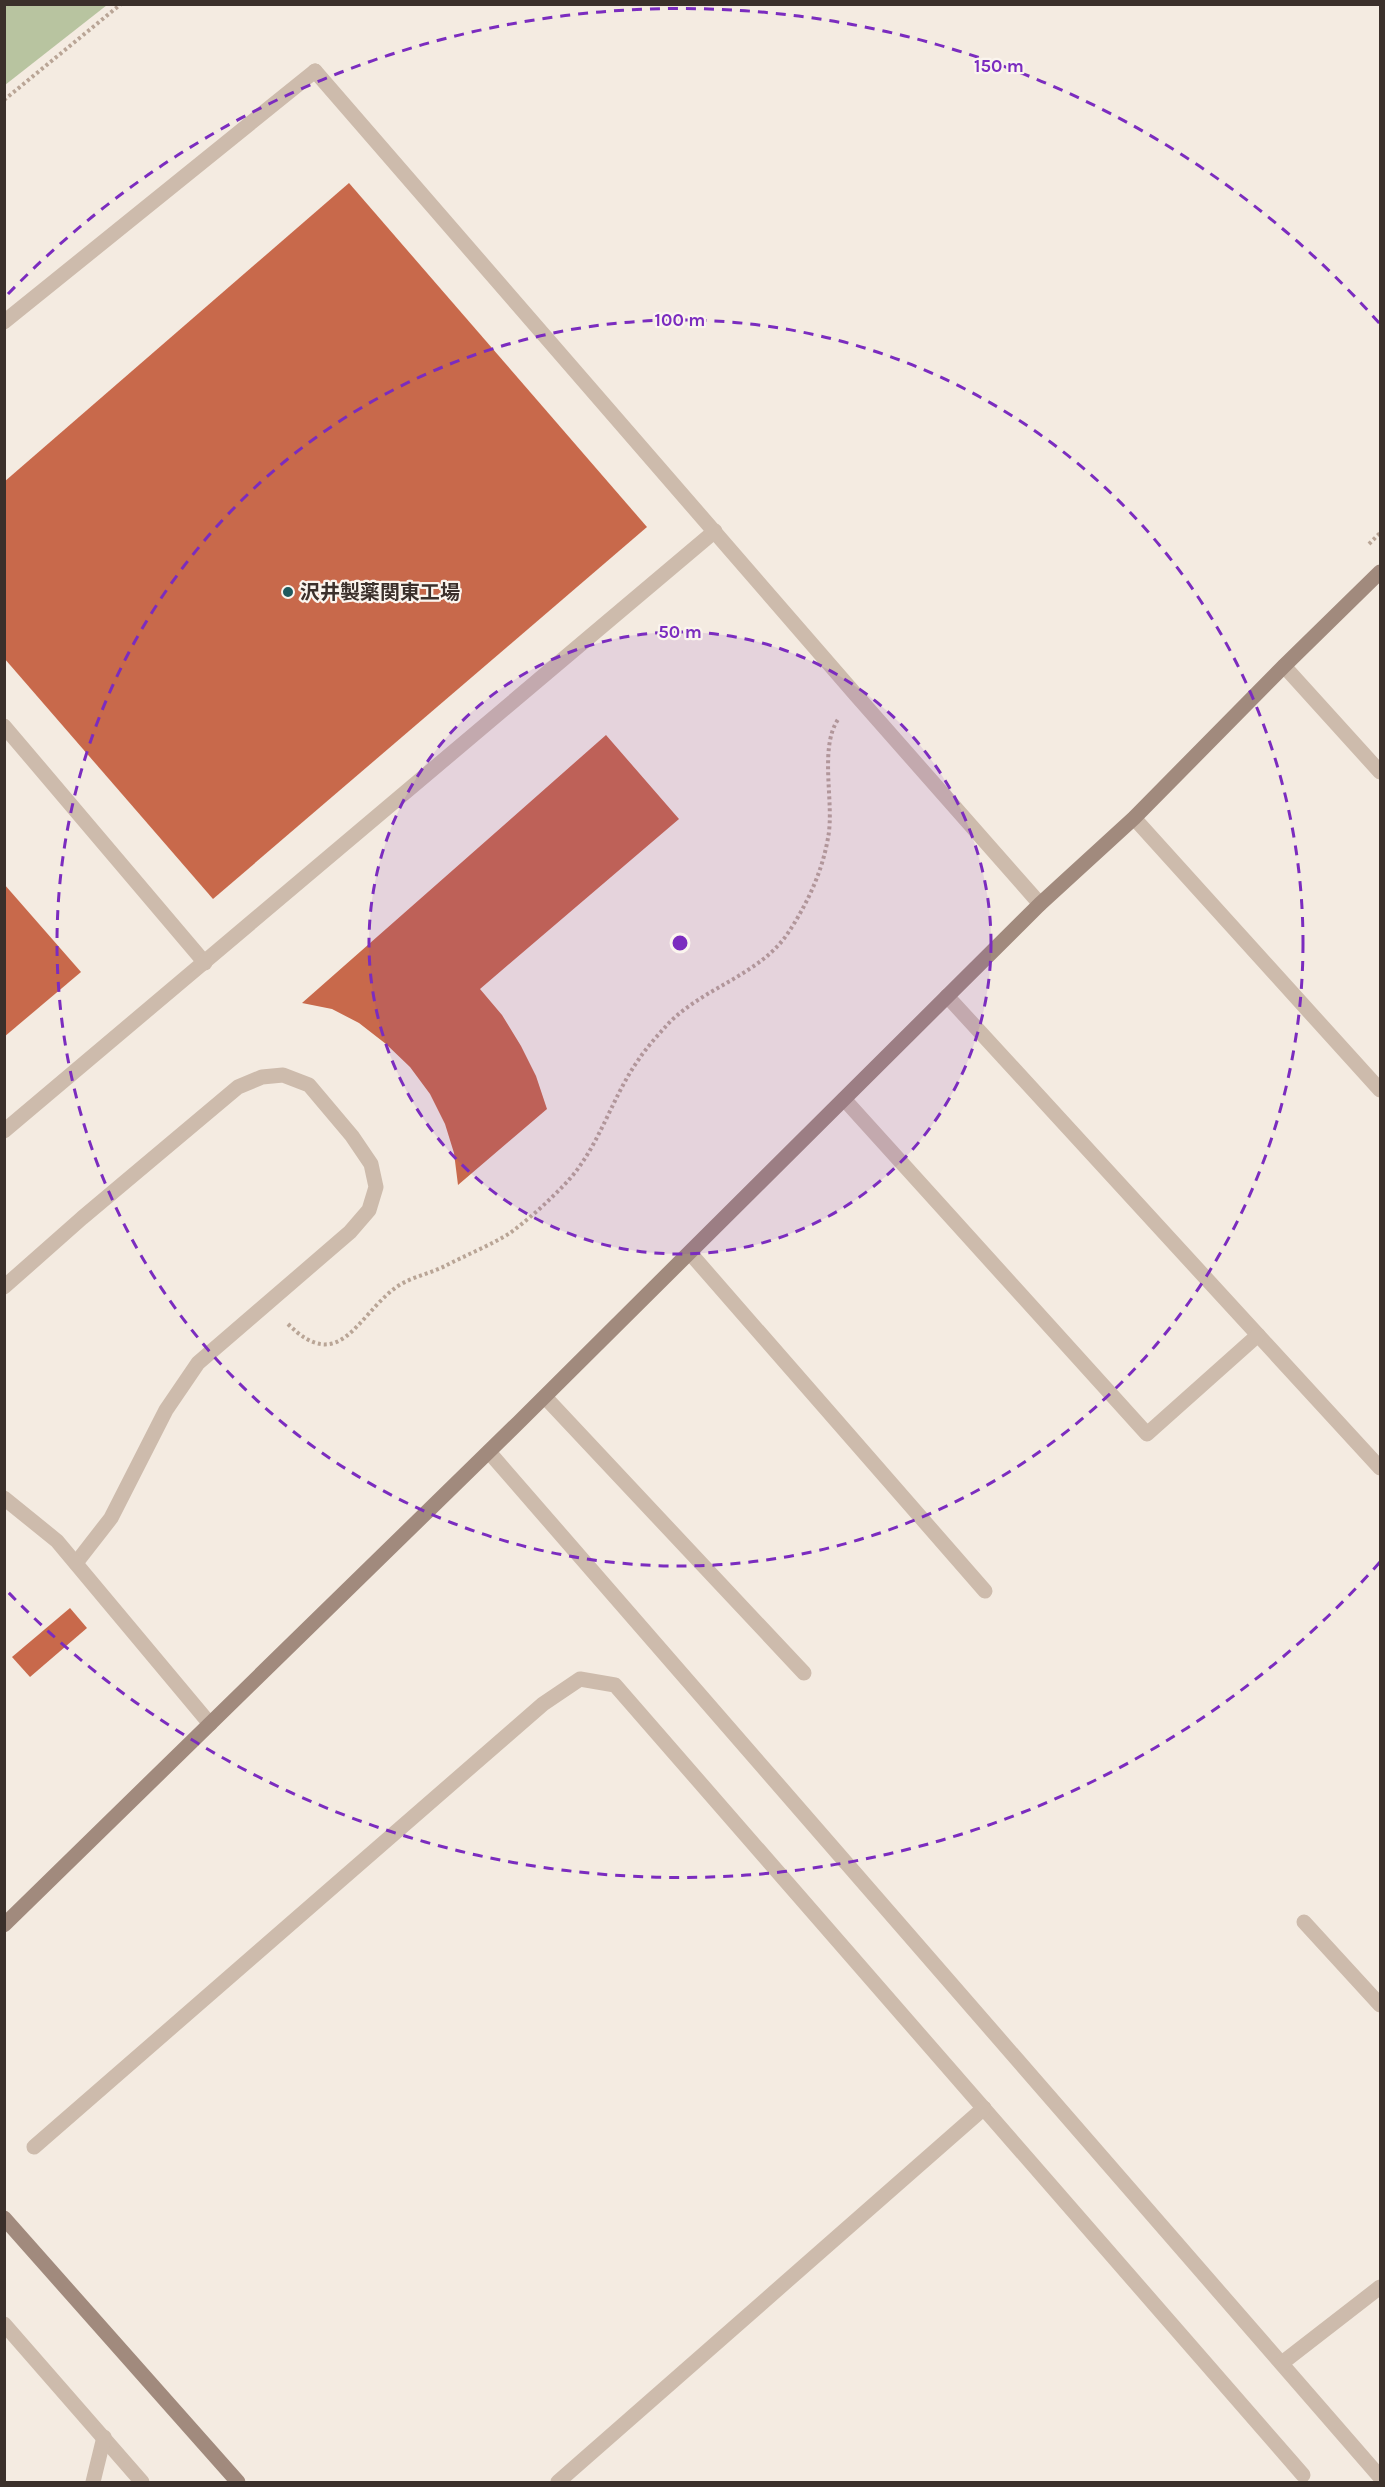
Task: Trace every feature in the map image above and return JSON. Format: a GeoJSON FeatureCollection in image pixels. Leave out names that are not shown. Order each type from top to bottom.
{"type":"FeatureCollection","features":[{"type":"Feature","properties":{"kind":"street"},"geometry":{"type":"LineString","coordinates":[[4,322],[315,71],[1040,904]]}},
{"type":"Feature","properties":{"kind":"street"},"geometry":{"type":"LineString","coordinates":[[4,1131],[715,531]]}},
{"type":"Feature","properties":{"kind":"street"},"geometry":{"type":"LineString","coordinates":[[4,1925],[489,1452],[1040,904],[1134,818],[1380,572]]}},
{"type":"Feature","properties":{"kind":"street"},"geometry":{"type":"LineString","coordinates":[[1284,666],[1380,772]]}},
{"type":"Feature","properties":{"kind":"street"},"geometry":{"type":"LineString","coordinates":[[4,726],[205,963]]}},
{"type":"Feature","properties":{"kind":"street"},"geometry":{"type":"LineString","coordinates":[[1134,818],[1380,1090]]}},
{"type":"Feature","properties":{"kind":"street"},"geometry":{"type":"LineString","coordinates":[[947,996],[1380,1468]]}},
{"type":"Feature","properties":{"kind":"street"},"geometry":{"type":"LineString","coordinates":[[4,1287],[238,1087],[262,1077],[284,1075],[309,1086],[352,1136],[371,1164],[376,1187],[369,1210],[350,1232],[198,1363],[166,1410],[111,1518],[76,1563]]}},
{"type":"Feature","properties":{"kind":"street"},"geometry":{"type":"LineString","coordinates":[[844,1099],[1147,1434],[1258,1335]]}},
{"type":"Feature","properties":{"kind":"street"},"geometry":{"type":"LineString","coordinates":[[690,1253],[985,1591]]}},
{"type":"Feature","properties":{"kind":"street"},"geometry":{"type":"LineString","coordinates":[[545,1396],[804,1673]]}},
{"type":"Feature","properties":{"kind":"street"},"geometry":{"type":"LineString","coordinates":[[489,1452],[1380,2477]]}},
{"type":"Feature","properties":{"kind":"street"},"geometry":{"type":"LineString","coordinates":[[4,1498],[57,1541],[210,1724]]}},
{"type":"Feature","properties":{"kind":"street"},"geometry":{"type":"LineString","coordinates":[[34,2147],[543,1704],[580,1679],[615,1685],[1304,2475]]}},
{"type":"Feature","properties":{"kind":"street"},"geometry":{"type":"LineString","coordinates":[[1304,1922],[1380,2005]]}},
{"type":"Feature","properties":{"kind":"street"},"geometry":{"type":"LineString","coordinates":[[558,2482],[984,2108]]}},
{"type":"Feature","properties":{"kind":"street"},"geometry":{"type":"LineString","coordinates":[[4,2218],[238,2482]]}},
{"type":"Feature","properties":{"kind":"street"},"geometry":{"type":"LineString","coordinates":[[1282,2363],[1380,2287]]}},
{"type":"Feature","properties":{"kind":"street"},"geometry":{"type":"LineString","coordinates":[[4,2324],[142,2482]]}},
{"type":"Feature","properties":{"kind":"street"},"geometry":{"type":"LineString","coordinates":[[93,2482],[104,2438]]}},
{"type":"Feature","properties":{"kind":"path"},"geometry":{"type":"LineString","coordinates":[[4,100],[121,4]]}},
{"type":"Feature","properties":{"kind":"path"},"geometry":{"type":"LineString","coordinates":[[267,1302],[298,1334],[328,1346],[347,1336],[375,1306],[397,1287],[509,1233],[567,1183],[595,1141],[639,1059],[669,1024],[686,1008],[730,982],[768,954],[789,932],[817,881],[829,836],[829,742],[833,726],[856,695]]}},
{"type":"Feature","properties":{"kind":"green space"},"geometry":{"type":"Polygon","coordinates":[[[5,4],[107,4],[107,5],[5,85],[5,4]]]}},
{"type":"Feature","properties":{"kind":"building","name":"沢井製薬関東工場"},"geometry":{"type":"Polygon","coordinates":[[[349,183],[647,527],[213,899],[4,658],[4,482],[349,183]]]}},
{"type":"Feature","properties":{"kind":"building"},"geometry":{"type":"Polygon","coordinates":[[[606,735],[679,819],[480,989],[502,1015],[521,1046],[536,1076],[547,1109],[458,1185],[454,1153],[445,1124],[430,1094],[410,1067],[359,1023],[332,1009],[302,1003],[606,735]]]}},
{"type":"Feature","properties":{"kind":"building"},"geometry":{"type":"Polygon","coordinates":[[[4,884],[81,972],[4,1037],[4,884]]]}},
{"type":"Feature","properties":{"kind":"building"},"geometry":{"type":"Polygon","coordinates":[[[70,1608],[87,1628],[30,1677],[12,1657],[70,1608]]]}},
{"type":"Feature","properties":{"kind":"place","name":"沢井製薬関東工場"},"geometry":{"type":"Point","coordinates":[288,592]}}]}
